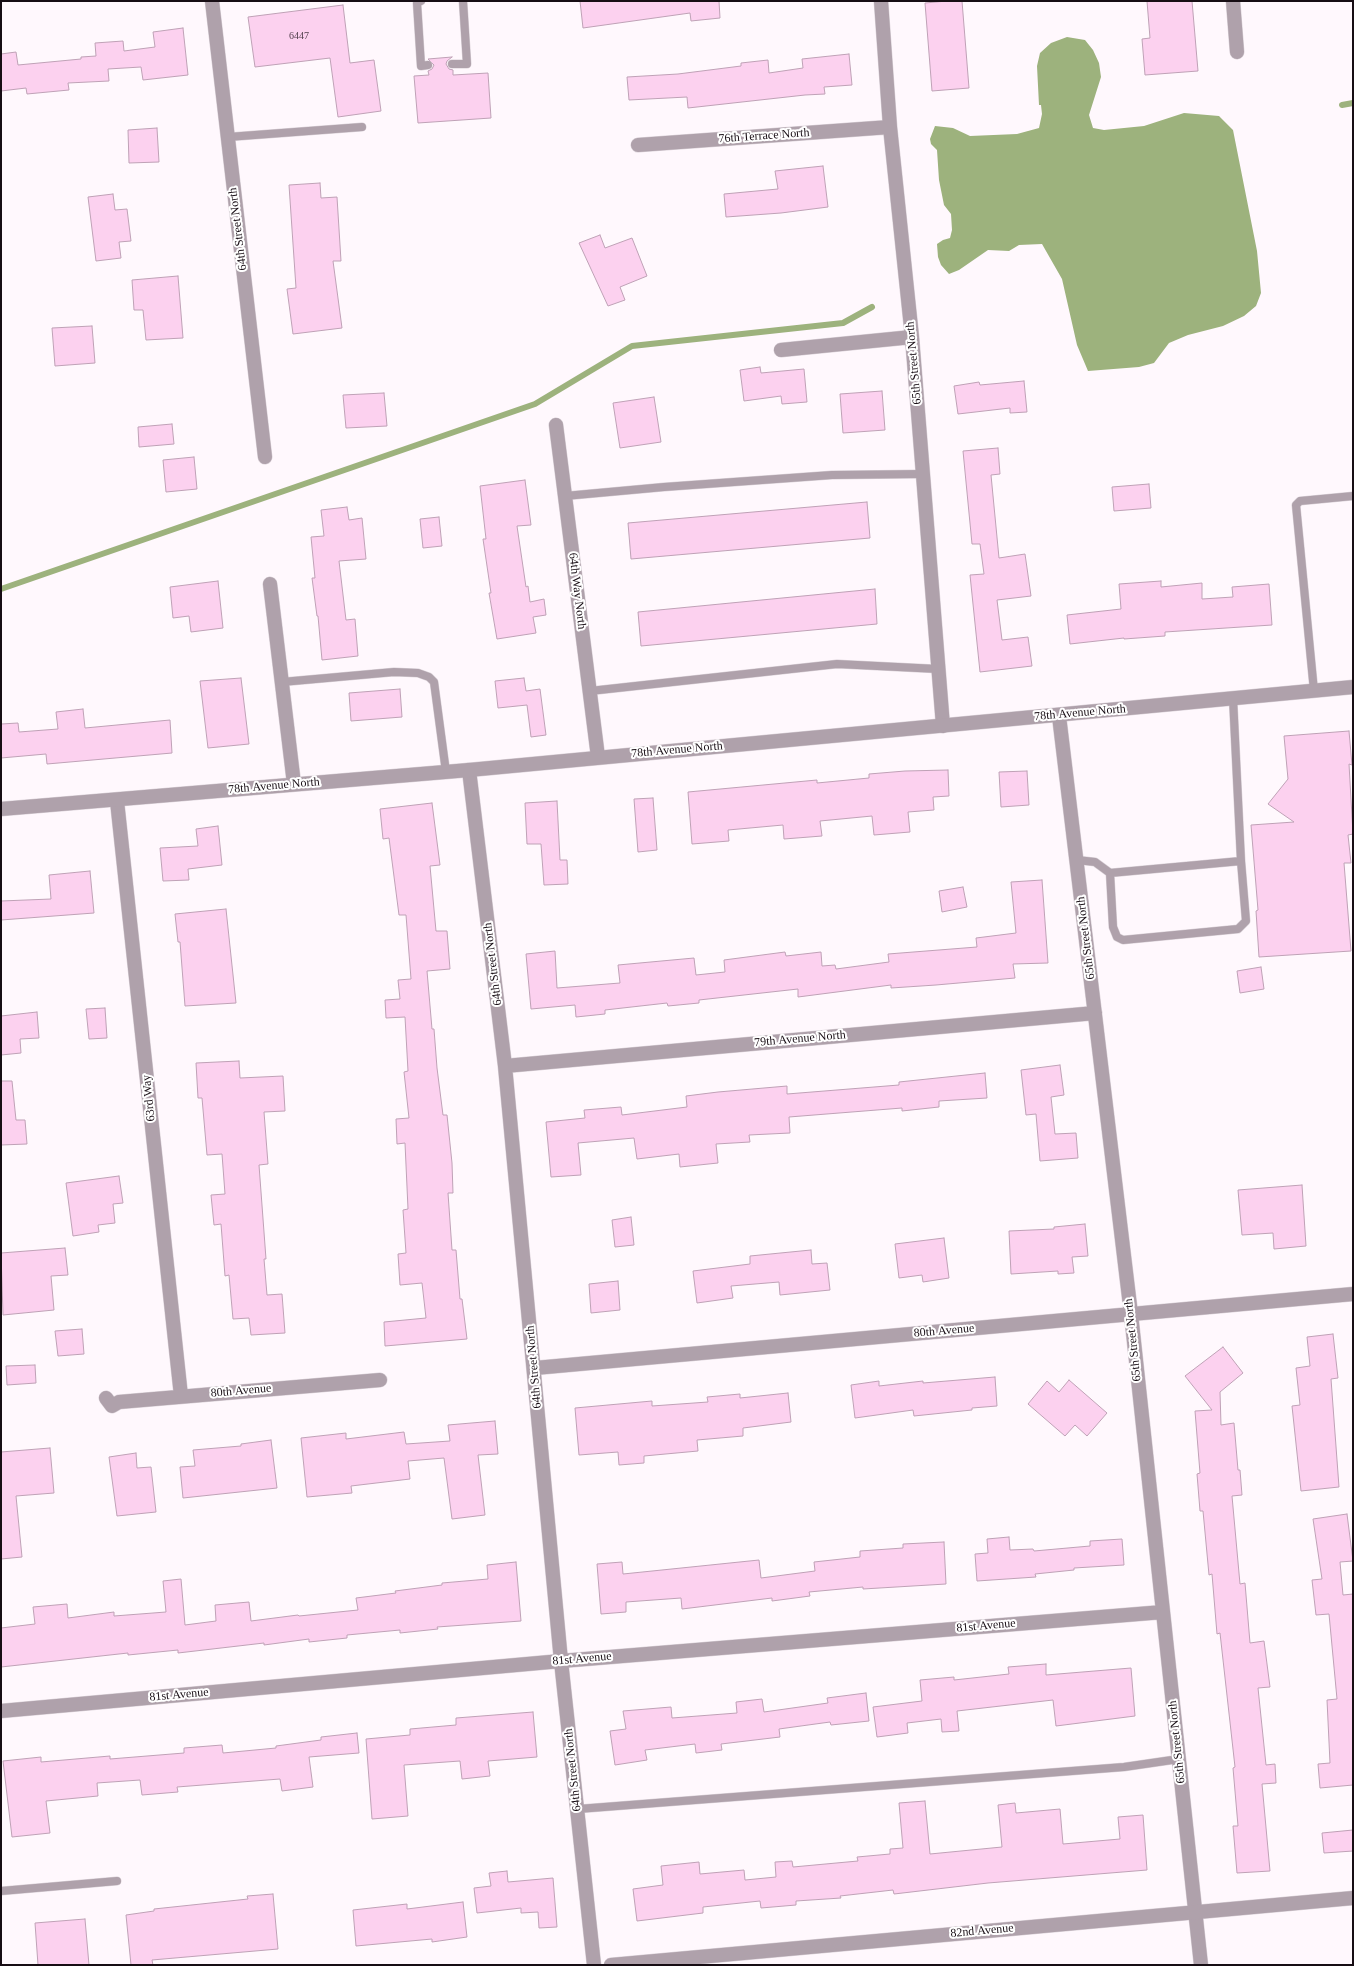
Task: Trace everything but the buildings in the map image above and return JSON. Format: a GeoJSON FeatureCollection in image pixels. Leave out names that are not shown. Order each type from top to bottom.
{"type":"FeatureCollection","features":[{"type":"Feature","properties":{"kind":"street","name":"64th Street North"},"geometry":{"type":"LineString","coordinates":[[212,1],[265,457]]}},
{"type":"Feature","properties":{"kind":"street","name":"65th Street North"},"geometry":{"type":"LineString","coordinates":[[881,1],[890,127],[912,337],[943,726]]}},
{"type":"Feature","properties":{"kind":"street"},"geometry":{"type":"LineString","coordinates":[[1233,1],[1237,52]]}},
{"type":"Feature","properties":{"kind":"street","name":"76th Terrace North"},"geometry":{"type":"LineString","coordinates":[[638,145],[890,127]]}},
{"type":"Feature","properties":{"kind":"street"},"geometry":{"type":"LineString","coordinates":[[782,350],[912,337]]}},
{"type":"Feature","properties":{"kind":"street","name":"64th Way North"},"geometry":{"type":"LineString","coordinates":[[556,424],[598,757]]}},
{"type":"Feature","properties":{"kind":"street"},"geometry":{"type":"LineString","coordinates":[[270,584],[294,784]]}},
{"type":"Feature","properties":{"kind":"street","name":"78th Avenue North"},"geometry":{"type":"LineString","coordinates":[[1,810],[469,770],[1353,687]]}},
{"type":"Feature","properties":{"kind":"street","name":"65th Street North"},"geometry":{"type":"LineString","coordinates":[[1059,716],[1131,1314],[1201,1965]]}},
{"type":"Feature","properties":{"kind":"street","name":"64th Street North"},"geometry":{"type":"LineString","coordinates":[[469,770],[505,1066],[561,1661],[594,1965]]}},
{"type":"Feature","properties":{"kind":"street","name":"63rd Way"},"geometry":{"type":"LineString","coordinates":[[118,801],[181,1396]]}},
{"type":"Feature","properties":{"kind":"street","name":"79th Avenue North"},"geometry":{"type":"LineString","coordinates":[[505,1066],[1095,1013]]}},
{"type":"Feature","properties":{"kind":"street","name":"80th Avenue"},"geometry":{"type":"LineString","coordinates":[[534,1368],[1353,1294]]}},
{"type":"Feature","properties":{"kind":"street","name":"80th Avenue"},"geometry":{"type":"LineString","coordinates":[[106,1398],[112,1406],[119,1402],[380,1380]]}},
{"type":"Feature","properties":{"kind":"street","name":"81st Avenue"},"geometry":{"type":"LineString","coordinates":[[1,1711],[561,1661],[1164,1612]]}},
{"type":"Feature","properties":{"kind":"street","name":"82nd Avenue"},"geometry":{"type":"LineString","coordinates":[[611,1965],[1353,1898]]}},
{"type":"Feature","properties":{"kind":"lane"},"geometry":{"type":"LineString","coordinates":[[421,1],[418,3],[421,66],[428,65]]}},
{"type":"Feature","properties":{"kind":"lane"},"geometry":{"type":"LineString","coordinates":[[452,64],[467,64],[463,1]]}},
{"type":"Feature","properties":{"kind":"lane"},"geometry":{"type":"LineString","coordinates":[[228,137],[362,127]]}},
{"type":"Feature","properties":{"kind":"lane"},"geometry":{"type":"LineString","coordinates":[[565,496],[664,486],[832,475],[923,474]]}},
{"type":"Feature","properties":{"kind":"lane"},"geometry":{"type":"LineString","coordinates":[[1314,691],[1296,504],[1300,501],[1353,496]]}},
{"type":"Feature","properties":{"kind":"lane"},"geometry":{"type":"LineString","coordinates":[[590,691],[837,664],[938,669]]}},
{"type":"Feature","properties":{"kind":"lane"},"geometry":{"type":"LineString","coordinates":[[282,682],[394,672],[429,676],[434,682],[446,772]]}},
{"type":"Feature","properties":{"kind":"lane"},"geometry":{"type":"LineString","coordinates":[[1110,872],[1113,926],[1117,937],[1123,940],[1238,929],[1246,920],[1241,861],[1233,698]]}},
{"type":"Feature","properties":{"kind":"lane"},"geometry":{"type":"LineString","coordinates":[[1077,860],[1095,862],[1110,872],[1241,861]]}},
{"type":"Feature","properties":{"kind":"lane"},"geometry":{"type":"LineString","coordinates":[[578,1809],[1124,1768],[1179,1759]]}},
{"type":"Feature","properties":{"kind":"lane"},"geometry":{"type":"LineString","coordinates":[[1,1891],[117,1881]]}},
{"type":"Feature","properties":{"kind":"shaded area"},"geometry":{"type":"Polygon","coordinates":[[[1067,37],[1085,40],[1093,50],[1099,63],[1101,77],[1089,115],[1093,128],[1104,130],[1144,126],[1184,113],[1219,116],[1233,130],[1257,251],[1261,293],[1256,306],[1244,316],[1223,326],[1188,335],[1169,343],[1154,363],[1139,367],[1088,371],[1077,345],[1062,279],[1042,244],[1019,245],[1009,251],[988,250],[959,270],[949,274],[941,265],[938,257],[937,244],[950,238],[952,230],[951,214],[944,205],[939,180],[937,150],[931,144],[930,139],[935,126],[953,128],[970,136],[1017,134],[1039,128],[1042,114],[1041,105],[1039,105],[1037,66],[1040,53],[1051,43],[1067,37]]]}},
{"type":"Feature","properties":{"kind":"waterway"},"geometry":{"type":"LineString","coordinates":[[1342,105],[1353,103]]}},
{"type":"Feature","properties":{"kind":"waterway"},"geometry":{"type":"LineString","coordinates":[[1,589],[535,404],[632,346],[843,323],[872,307]]}}]}
